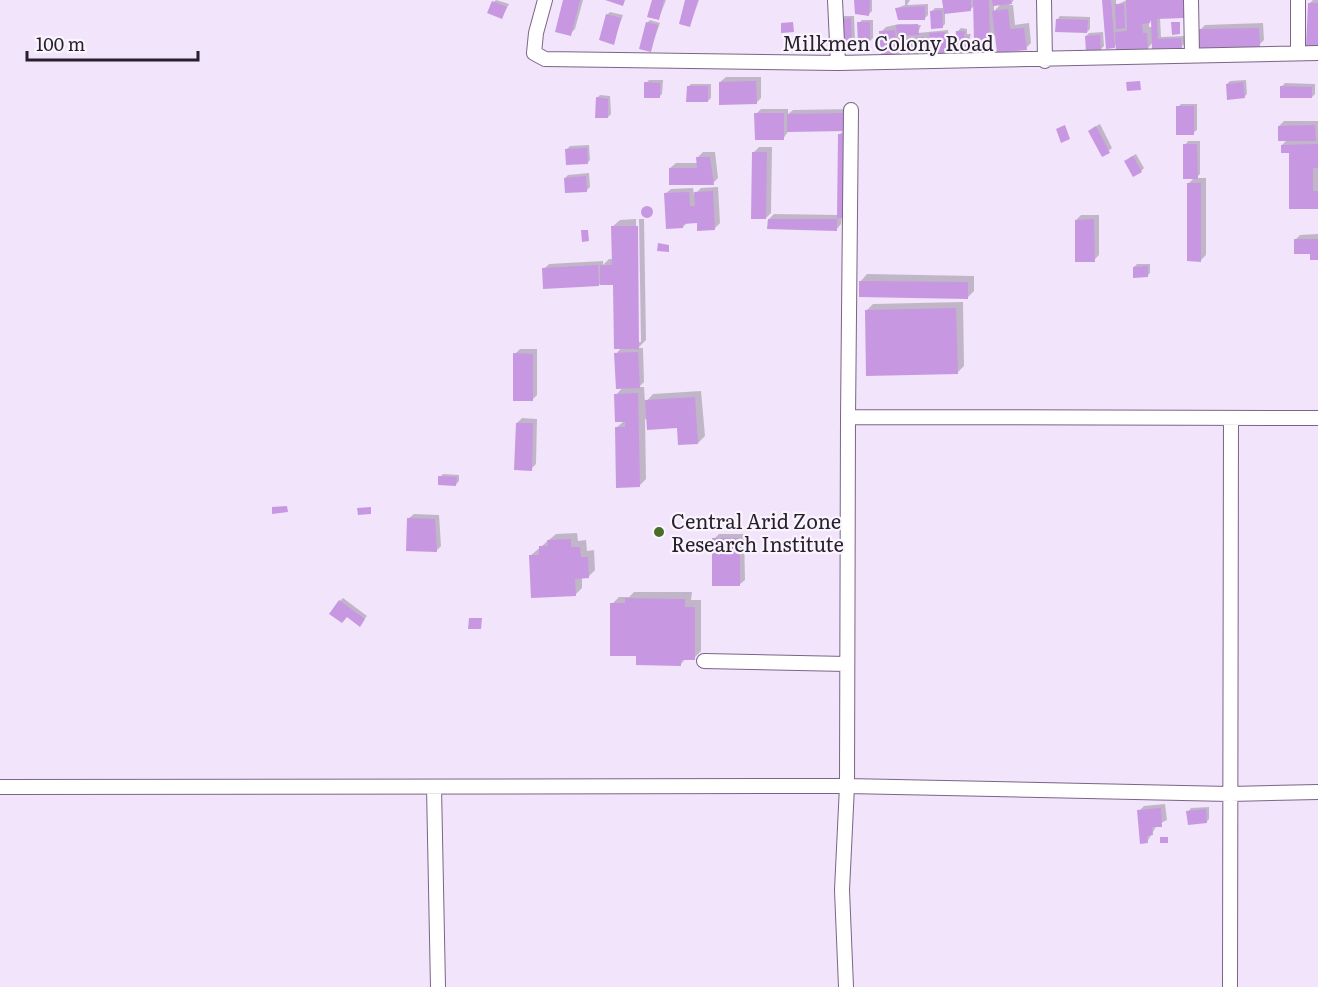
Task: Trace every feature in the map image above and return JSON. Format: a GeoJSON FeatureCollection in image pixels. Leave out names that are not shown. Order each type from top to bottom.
{"type":"FeatureCollection","features":[{"type":"Feature","properties":{"kind":"street","name":"Milkmen Colony Road"},"geometry":{"type":"LineString","coordinates":[[545,0],[536,33],[534,53],[545,59],[838,63],[1045,61],[1318,53]]}},
{"type":"Feature","properties":{"kind":"street"},"geometry":{"type":"LineString","coordinates":[[836,0],[838,63]]}},
{"type":"Feature","properties":{"kind":"street"},"geometry":{"type":"LineString","coordinates":[[1044,0],[1045,61]]}},
{"type":"Feature","properties":{"kind":"street"},"geometry":{"type":"LineString","coordinates":[[1191,0],[1192,56]]}},
{"type":"Feature","properties":{"kind":"street"},"geometry":{"type":"LineString","coordinates":[[1298,0],[1298,53]]}},
{"type":"Feature","properties":{"kind":"street"},"geometry":{"type":"LineString","coordinates":[[846,987],[842,891],[847,786],[850,110]]}},
{"type":"Feature","properties":{"kind":"street"},"geometry":{"type":"LineString","coordinates":[[848,417],[1318,418]]}},
{"type":"Feature","properties":{"kind":"street"},"geometry":{"type":"LineString","coordinates":[[1230,987],[1231,418]]}},
{"type":"Feature","properties":{"kind":"street"},"geometry":{"type":"LineString","coordinates":[[704,661],[846,664]]}},
{"type":"Feature","properties":{"kind":"street"},"geometry":{"type":"LineString","coordinates":[[0,787],[847,786],[1230,794],[1318,792]]}},
{"type":"Feature","properties":{"kind":"street"},"geometry":{"type":"LineString","coordinates":[[434,787],[438,987]]}},
{"type":"Feature","properties":{"kind":"building"},"geometry":{"type":"Polygon","coordinates":[[[563,0],[580,0],[571,36],[555,32],[563,0]]]}},
{"type":"Feature","properties":{"kind":"building"},"geometry":{"type":"Polygon","coordinates":[[[605,0],[625,0],[623,6],[605,0]]]}},
{"type":"Feature","properties":{"kind":"building"},"geometry":{"type":"Polygon","coordinates":[[[652,0],[664,0],[659,20],[647,17],[652,0]]]}},
{"type":"Feature","properties":{"kind":"building"},"geometry":{"type":"Polygon","coordinates":[[[685,0],[698,0],[690,27],[679,24],[685,0]]]}},
{"type":"Feature","properties":{"kind":"building"},"geometry":{"type":"Polygon","coordinates":[[[854,0],[870,0],[869,16],[855,14],[854,0]]]}},
{"type":"Feature","properties":{"kind":"building"},"geometry":{"type":"Polygon","coordinates":[[[942,0],[971,0],[971,11],[944,14],[942,0]]]}},
{"type":"Feature","properties":{"kind":"building"},"geometry":{"type":"Polygon","coordinates":[[[973,0],[989,0],[990,42],[974,43],[973,0]]]}},
{"type":"Feature","properties":{"kind":"building"},"geometry":{"type":"Polygon","coordinates":[[[992,0],[1011,0],[1012,4],[993,6],[992,0]]]}},
{"type":"Feature","properties":{"kind":"building"},"geometry":{"type":"Polygon","coordinates":[[[1102,0],[1111,0],[1115,48],[1106,49],[1102,0]]]}},
{"type":"Feature","properties":{"kind":"building"},"geometry":{"type":"Polygon","coordinates":[[[1126,0],[1183,0],[1184,18],[1157,19],[1158,39],[1181,38],[1182,48],[1152,49],[1151,19],[1150,23],[1142,24],[1143,33],[1147,33],[1148,49],[1116,51],[1115,32],[1127,31],[1126,0]]]}},
{"type":"Feature","properties":{"kind":"building"},"geometry":{"type":"Polygon","coordinates":[[[492,1],[507,7],[502,19],[487,13],[492,1]]]}},
{"type":"Feature","properties":{"kind":"building"},"geometry":{"type":"Polygon","coordinates":[[[1308,3],[1318,3],[1318,47],[1306,47],[1308,3]]]}},
{"type":"Feature","properties":{"kind":"building"},"geometry":{"type":"Polygon","coordinates":[[[1115,4],[1124,4],[1125,28],[1116,29],[1115,4]]]}},
{"type":"Feature","properties":{"kind":"building"},"geometry":{"type":"Polygon","coordinates":[[[925,6],[925,20],[898,20],[895,8],[925,6]]]}},
{"type":"Feature","properties":{"kind":"building"},"geometry":{"type":"Polygon","coordinates":[[[1008,9],[1010,29],[1024,28],[1027,50],[997,53],[992,11],[1008,9]]]}},
{"type":"Feature","properties":{"kind":"building"},"geometry":{"type":"Polygon","coordinates":[[[942,10],[943,28],[931,29],[930,11],[942,10]]]}},
{"type":"Feature","properties":{"kind":"building"},"geometry":{"type":"Polygon","coordinates":[[[606,14],[621,18],[614,45],[599,40],[606,14]]]}},
{"type":"Feature","properties":{"kind":"building"},"geometry":{"type":"Polygon","coordinates":[[[851,18],[852,44],[840,45],[839,19],[851,18]]]}},
{"type":"Feature","properties":{"kind":"building"},"geometry":{"type":"Polygon","coordinates":[[[1056,19],[1088,20],[1087,33],[1055,32],[1056,19]]]}},
{"type":"Feature","properties":{"kind":"building"},"geometry":{"type":"Polygon","coordinates":[[[646,22],[658,25],[651,52],[639,49],[646,22]]]}},
{"type":"Feature","properties":{"kind":"building"},"geometry":{"type":"Polygon","coordinates":[[[793,22],[794,32],[781,33],[781,23],[793,22]]]}},
{"type":"Feature","properties":{"kind":"building"},"geometry":{"type":"Polygon","coordinates":[[[857,22],[870,22],[870,43],[858,43],[857,22]]]}},
{"type":"Feature","properties":{"kind":"building"},"geometry":{"type":"Polygon","coordinates":[[[1171,22],[1180,22],[1180,34],[1172,35],[1171,22]]]}},
{"type":"Feature","properties":{"kind":"building"},"geometry":{"type":"Polygon","coordinates":[[[918,24],[919,35],[897,36],[896,25],[918,24]]]}},
{"type":"Feature","properties":{"kind":"building"},"geometry":{"type":"Polygon","coordinates":[[[1259,28],[1260,47],[1199,48],[1198,29],[1259,28]]]}},
{"type":"Feature","properties":{"kind":"building"},"geometry":{"type":"Polygon","coordinates":[[[895,30],[896,39],[927,37],[928,51],[881,55],[879,31],[895,30]]]}},
{"type":"Feature","properties":{"kind":"building"},"geometry":{"type":"Polygon","coordinates":[[[956,31],[965,31],[964,36],[969,37],[968,48],[955,47],[956,31]]]}},
{"type":"Feature","properties":{"kind":"building"},"geometry":{"type":"Polygon","coordinates":[[[945,32],[947,54],[930,55],[929,33],[945,32]]]}},
{"type":"Feature","properties":{"kind":"building"},"geometry":{"type":"Polygon","coordinates":[[[1100,35],[1101,51],[1086,52],[1085,36],[1100,35]]]}},
{"type":"Feature","properties":{"kind":"building"},"geometry":{"type":"Polygon","coordinates":[[[756,81],[757,104],[719,105],[719,82],[756,81]]]}},
{"type":"Feature","properties":{"kind":"building"},"geometry":{"type":"Polygon","coordinates":[[[1140,81],[1141,90],[1127,91],[1126,82],[1140,81]]]}},
{"type":"Feature","properties":{"kind":"building"},"geometry":{"type":"Polygon","coordinates":[[[644,82],[660,83],[660,98],[644,98],[644,82]]]}},
{"type":"Feature","properties":{"kind":"building"},"geometry":{"type":"Polygon","coordinates":[[[1243,82],[1245,98],[1227,100],[1226,84],[1243,82]]]}},
{"type":"Feature","properties":{"kind":"building"},"geometry":{"type":"Polygon","coordinates":[[[687,86],[708,86],[708,102],[686,102],[687,86]]]}},
{"type":"Feature","properties":{"kind":"building"},"geometry":{"type":"Polygon","coordinates":[[[1280,86],[1312,87],[1312,98],[1280,98],[1280,86]]]}},
{"type":"Feature","properties":{"kind":"building"},"geometry":{"type":"Polygon","coordinates":[[[596,97],[608,99],[608,118],[595,118],[596,97]]]}},
{"type":"Feature","properties":{"kind":"building"},"geometry":{"type":"Polygon","coordinates":[[[1176,106],[1194,106],[1194,135],[1176,135],[1176,106]]]}},
{"type":"Feature","properties":{"kind":"building"},"geometry":{"type":"Polygon","coordinates":[[[754,113],[784,113],[784,140],[755,140],[754,113]]]}},
{"type":"Feature","properties":{"kind":"building"},"geometry":{"type":"Polygon","coordinates":[[[847,113],[847,131],[787,132],[787,114],[847,113]]]}},
{"type":"Feature","properties":{"kind":"building"},"geometry":{"type":"Polygon","coordinates":[[[1065,125],[1070,139],[1061,143],[1056,129],[1065,125]]]}},
{"type":"Feature","properties":{"kind":"building"},"geometry":{"type":"Polygon","coordinates":[[[1315,125],[1316,141],[1278,141],[1278,126],[1315,125]]]}},
{"type":"Feature","properties":{"kind":"building"},"geometry":{"type":"Polygon","coordinates":[[[1096,126],[1110,153],[1102,157],[1088,131],[1096,126]]]}},
{"type":"Feature","properties":{"kind":"building"},"geometry":{"type":"Polygon","coordinates":[[[838,134],[848,134],[848,218],[837,218],[838,134]]]}},
{"type":"Feature","properties":{"kind":"building"},"geometry":{"type":"Polygon","coordinates":[[[1183,144],[1197,144],[1198,179],[1183,179],[1183,144]]]}},
{"type":"Feature","properties":{"kind":"building"},"geometry":{"type":"Polygon","coordinates":[[[1318,144],[1318,168],[1313,168],[1313,191],[1318,191],[1318,209],[1289,209],[1289,153],[1281,153],[1281,145],[1318,144]]]}},
{"type":"Feature","properties":{"kind":"building"},"geometry":{"type":"Polygon","coordinates":[[[587,148],[588,164],[566,165],[565,149],[587,148]]]}},
{"type":"Feature","properties":{"kind":"building"},"geometry":{"type":"Polygon","coordinates":[[[752,152],[767,152],[766,219],[751,219],[752,152]]]}},
{"type":"Feature","properties":{"kind":"building"},"geometry":{"type":"Polygon","coordinates":[[[1133,156],[1142,172],[1133,177],[1124,161],[1133,156]]]}},
{"type":"Feature","properties":{"kind":"building"},"geometry":{"type":"Polygon","coordinates":[[[696,157],[710,157],[714,185],[669,185],[669,168],[697,168],[696,157]]]}},
{"type":"Feature","properties":{"kind":"building"},"geometry":{"type":"Polygon","coordinates":[[[586,176],[587,192],[565,193],[564,178],[586,176]]]}},
{"type":"Feature","properties":{"kind":"building"},"geometry":{"type":"Polygon","coordinates":[[[1187,183],[1201,183],[1201,262],[1187,261],[1187,183]]]}},
{"type":"Feature","properties":{"kind":"building"},"geometry":{"type":"Polygon","coordinates":[[[713,191],[715,230],[697,231],[697,223],[683,224],[683,228],[666,229],[664,193],[689,192],[690,206],[695,206],[694,192],[713,191]]]}},
{"type":"Feature","properties":{"kind":"building"},"geometry":{"type":"Polygon","coordinates":[[[647,206],[653,212],[647,218],[641,212],[647,206]]]}},
{"type":"Feature","properties":{"kind":"building"},"geometry":{"type":"Polygon","coordinates":[[[768,219],[837,219],[837,231],[767,229],[768,219]]]}},
{"type":"Feature","properties":{"kind":"building"},"geometry":{"type":"Polygon","coordinates":[[[1094,219],[1095,262],[1075,262],[1075,220],[1094,219]]]}},
{"type":"Feature","properties":{"kind":"building"},"geometry":{"type":"Polygon","coordinates":[[[611,226],[638,226],[639,349],[614,349],[613,285],[600,285],[600,265],[612,265],[611,226]]]}},
{"type":"Feature","properties":{"kind":"building"},"geometry":{"type":"Polygon","coordinates":[[[581,230],[588,230],[589,241],[582,242],[581,230]]]}},
{"type":"Feature","properties":{"kind":"building"},"geometry":{"type":"Polygon","coordinates":[[[1294,239],[1318,239],[1318,260],[1310,260],[1310,254],[1294,254],[1294,239]]]}},
{"type":"Feature","properties":{"kind":"building"},"geometry":{"type":"Polygon","coordinates":[[[658,243],[669,245],[669,252],[657,251],[658,243]]]}},
{"type":"Feature","properties":{"kind":"building"},"geometry":{"type":"Polygon","coordinates":[[[598,265],[599,286],[543,289],[542,268],[598,265]]]}},
{"type":"Feature","properties":{"kind":"building"},"geometry":{"type":"Polygon","coordinates":[[[1148,266],[1148,277],[1133,278],[1133,267],[1148,266]]]}},
{"type":"Feature","properties":{"kind":"building"},"geometry":{"type":"Polygon","coordinates":[[[859,281],[968,282],[968,299],[859,297],[859,281]]]}},
{"type":"Feature","properties":{"kind":"building"},"geometry":{"type":"Polygon","coordinates":[[[956,308],[958,374],[866,376],[865,310],[956,308]]]}},
{"type":"Feature","properties":{"kind":"building"},"geometry":{"type":"Polygon","coordinates":[[[638,352],[640,388],[616,389],[614,353],[638,352]]]}},
{"type":"Feature","properties":{"kind":"building"},"geometry":{"type":"Polygon","coordinates":[[[513,353],[533,354],[533,401],[513,401],[513,353]]]}},
{"type":"Feature","properties":{"kind":"building"},"geometry":{"type":"Polygon","coordinates":[[[638,393],[640,487],[616,488],[615,427],[625,427],[625,422],[615,422],[614,394],[638,393]]]}},
{"type":"Feature","properties":{"kind":"building"},"geometry":{"type":"Polygon","coordinates":[[[695,397],[698,444],[678,445],[677,428],[647,430],[645,400],[695,397]]]}},
{"type":"Feature","properties":{"kind":"building"},"geometry":{"type":"Polygon","coordinates":[[[516,423],[533,423],[532,471],[514,470],[516,423]]]}},
{"type":"Feature","properties":{"kind":"building"},"geometry":{"type":"Polygon","coordinates":[[[438,476],[457,477],[456,486],[438,485],[438,476]]]}},
{"type":"Feature","properties":{"kind":"building"},"geometry":{"type":"Polygon","coordinates":[[[287,506],[288,512],[272,514],[272,507],[287,506]]]}},
{"type":"Feature","properties":{"kind":"building"},"geometry":{"type":"Polygon","coordinates":[[[371,507],[371,514],[358,515],[357,508],[371,507]]]}},
{"type":"Feature","properties":{"kind":"building"},"geometry":{"type":"Polygon","coordinates":[[[407,518],[435,519],[437,552],[406,551],[407,518]]]}},
{"type":"Feature","properties":{"kind":"building"},"geometry":{"type":"Polygon","coordinates":[[[712,538],[740,538],[740,586],[712,586],[712,538]]]}},
{"type":"Feature","properties":{"kind":"building"},"geometry":{"type":"Polygon","coordinates":[[[571,539],[571,547],[580,547],[581,557],[588,557],[589,578],[575,579],[576,596],[531,598],[529,555],[539,555],[539,546],[548,546],[547,540],[571,539]]]}},
{"type":"Feature","properties":{"kind":"building"},"geometry":{"type":"Polygon","coordinates":[[[625,598],[685,599],[685,607],[695,607],[695,660],[681,660],[681,666],[636,665],[636,656],[610,656],[610,603],[625,603],[625,598]]]}},
{"type":"Feature","properties":{"kind":"building"},"geometry":{"type":"Polygon","coordinates":[[[339,600],[365,619],[360,627],[347,617],[342,623],[329,614],[339,600]]]}},
{"type":"Feature","properties":{"kind":"building"},"geometry":{"type":"Polygon","coordinates":[[[469,618],[482,618],[481,629],[468,629],[469,618]]]}},
{"type":"Feature","properties":{"kind":"building"},"geometry":{"type":"Polygon","coordinates":[[[1161,808],[1162,827],[1152,827],[1153,835],[1147,836],[1148,843],[1140,844],[1137,810],[1161,808]]]}},
{"type":"Feature","properties":{"kind":"building"},"geometry":{"type":"Polygon","coordinates":[[[1206,809],[1207,823],[1188,825],[1186,811],[1206,809]]]}},
{"type":"Feature","properties":{"kind":"building"},"geometry":{"type":"Polygon","coordinates":[[[1160,837],[1168,837],[1168,843],[1160,843],[1160,837]]]}},
{"type":"Feature","properties":{"kind":"place","name":"Central Arid Zone Research Institute"},"geometry":{"type":"Point","coordinates":[659,532]}}]}
